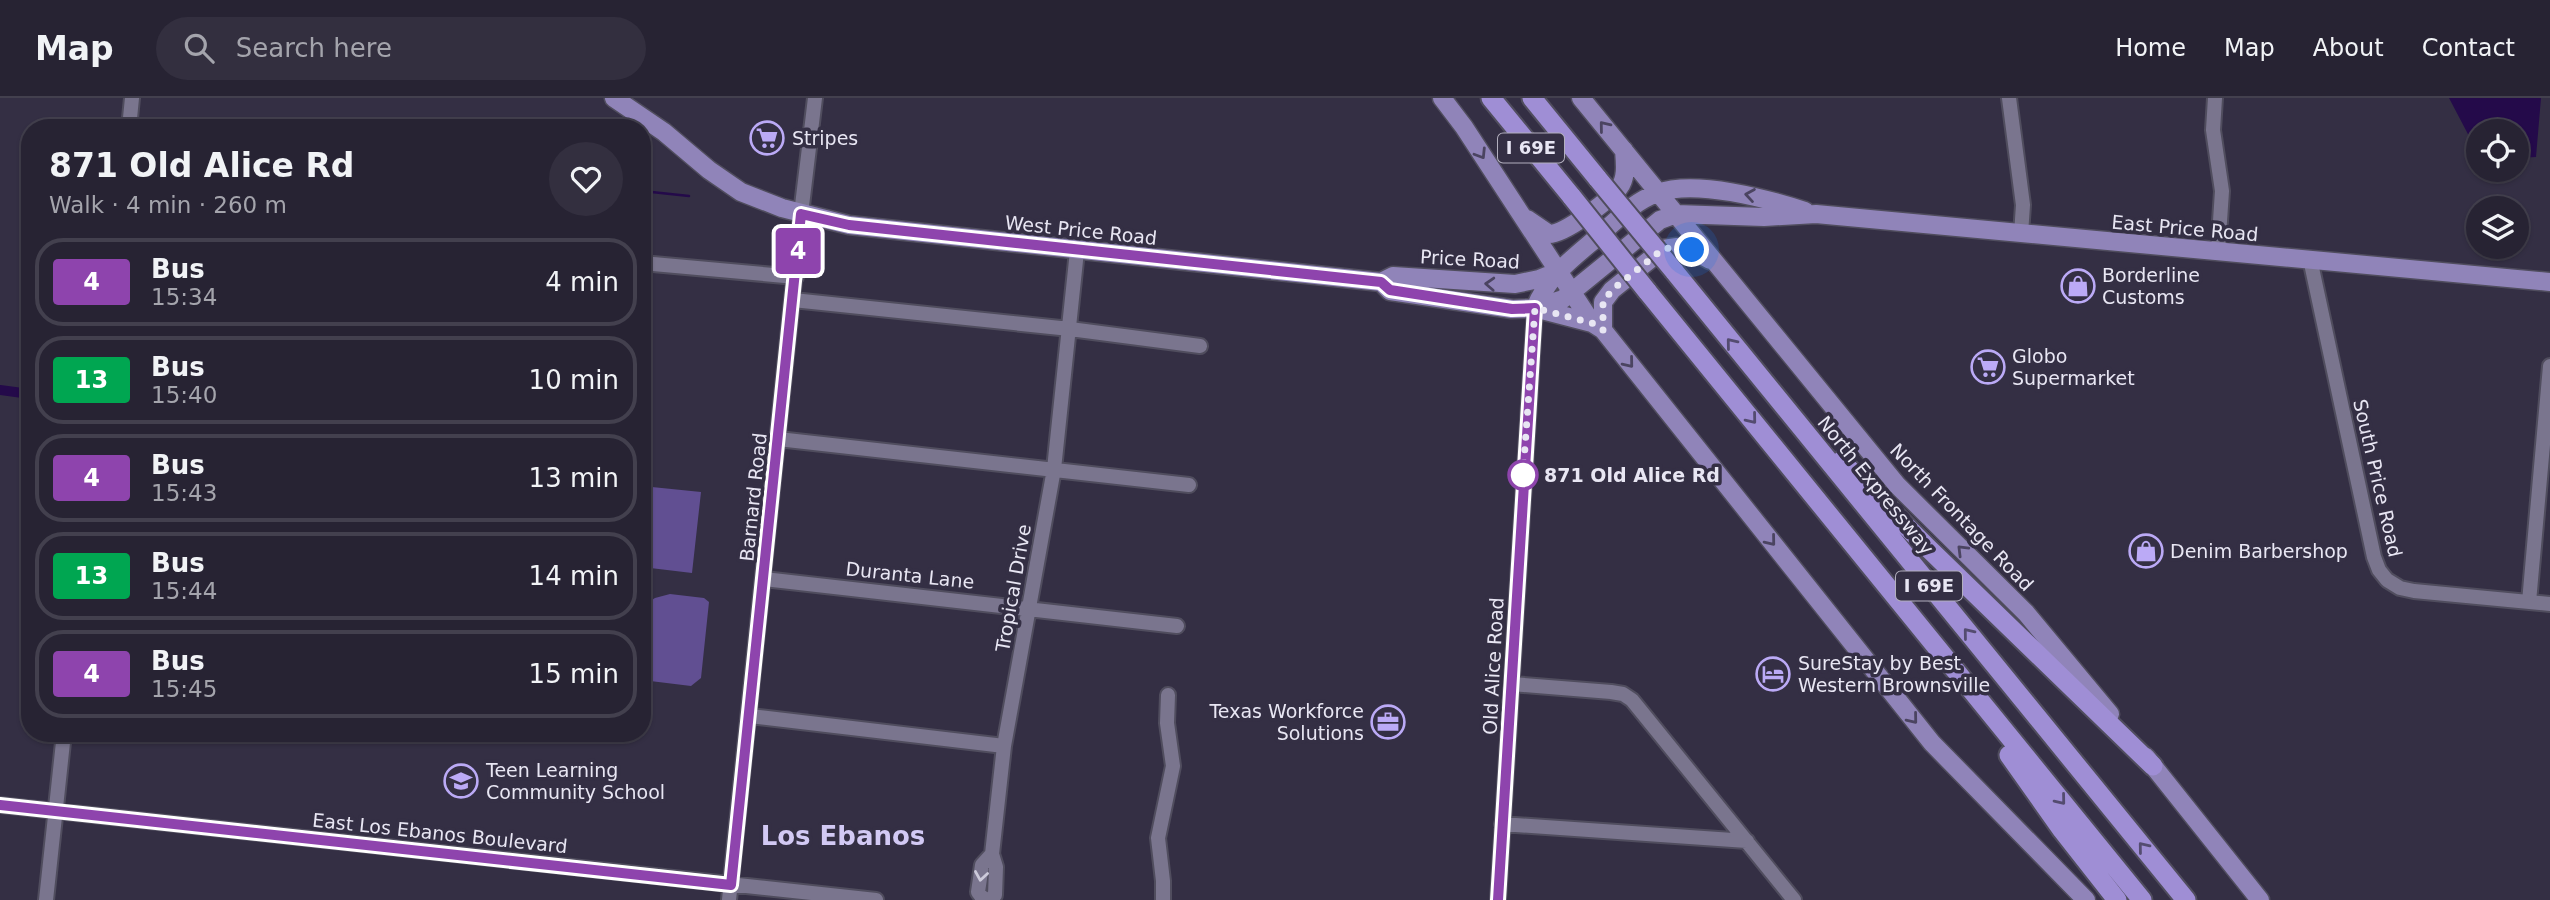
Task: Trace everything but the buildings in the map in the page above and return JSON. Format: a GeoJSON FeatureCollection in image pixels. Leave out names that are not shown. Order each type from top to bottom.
{"type":"FeatureCollection","features":[{"type":"Feature","properties":{"kind":"highway","name":"I 69E"},"geometry":{"type":"LineString","coordinates":[[1491,98],[2142,900]]}},
{"type":"Feature","properties":{"kind":"highway","name":"North Expressway"},"geometry":{"type":"LineString","coordinates":[[1532,98],[2186,900]]}},
{"type":"Feature","properties":{"kind":"highway"},"geometry":{"type":"LineString","coordinates":[[1759,377],[1927,547],[2153,766]]}},
{"type":"Feature","properties":{"kind":"highway"},"geometry":{"type":"LineString","coordinates":[[1910,614],[2062,830],[2117,900]]}},
{"type":"Feature","properties":{"kind":"main road","name":"West Price Road"},"geometry":{"type":"LineString","coordinates":[[614,98],[644,119]]}},
{"type":"Feature","properties":{"kind":"main road"},"geometry":{"type":"LineString","coordinates":[[1442,98],[1464,127],[1556,272],[1597,327],[1932,743],[2086,900]]}},
{"type":"Feature","properties":{"kind":"main road","name":"North Frontage Road"},"geometry":{"type":"LineString","coordinates":[[1581,98],[1898,485],[2026,614],[2260,900]]}},
{"type":"Feature","properties":{"kind":"main road","name":"West Price Road"},"geometry":{"type":"LineString","coordinates":[[651,124],[741,192],[801,214],[849,225],[1381,282],[1390,290],[1512,309],[1535,308],[1555,303],[1571,293]]}},
{"type":"Feature","properties":{"kind":"main road"},"geometry":{"type":"LineString","coordinates":[[1516,210],[1549,234],[1562,232],[1620,187],[1626,168],[1624,150]]}},
{"type":"Feature","properties":{"kind":"main road"},"geometry":{"type":"LineString","coordinates":[[1638,165],[1662,180],[1719,191]]}},
{"type":"Feature","properties":{"kind":"main road","name":"East Price Road"},"geometry":{"type":"LineString","coordinates":[[1556,272],[1637,203],[1659,192],[1719,191],[1761,197],[1816,214]]}},
{"type":"Feature","properties":{"kind":"main road"},"geometry":{"type":"LineString","coordinates":[[1571,293],[1660,220],[1676,214]]}},
{"type":"Feature","properties":{"kind":"main road","name":"East Price Road"},"geometry":{"type":"LineString","coordinates":[[1676,214],[1764,217],[1816,214],[2550,282]]}},
{"type":"Feature","properties":{"kind":"main road"},"geometry":{"type":"LineString","coordinates":[[1597,327],[1603,302],[1612,290],[1663,249],[1677,247],[1692,250],[1719,265]]}},
{"type":"Feature","properties":{"kind":"main road"},"geometry":{"type":"LineString","coordinates":[[1556,272],[1535,308],[1597,327]]}},
{"type":"Feature","properties":{"kind":"main road","name":"Price Road"},"geometry":{"type":"LineString","coordinates":[[1381,282],[1393,276],[1515,284],[1556,272]]}},
{"type":"Feature","properties":{"kind":"street"},"geometry":{"type":"LineString","coordinates":[[130,119],[132,98]]}},
{"type":"Feature","properties":{"kind":"street","name":"Barnard Road"},"geometry":{"type":"LineString","coordinates":[[729,900],[801,214],[816,98]]}},
{"type":"Feature","properties":{"kind":"street"},"geometry":{"type":"LineString","coordinates":[[2010,98],[2023,205],[2021,234]]}},
{"type":"Feature","properties":{"kind":"street"},"geometry":{"type":"LineString","coordinates":[[2215,98],[2213,130],[2222,191],[2218,251]]}},
{"type":"Feature","properties":{"kind":"street","name":"Tropical Drive"},"geometry":{"type":"LineString","coordinates":[[986,900],[978,892],[982,865],[992,854],[1004,746],[1055,469],[1077,251]]}},
{"type":"Feature","properties":{"kind":"street","name":"South Price Road"},"geometry":{"type":"LineString","coordinates":[[2313,261],[2360,495],[2379,570],[2387,580],[2407,589],[2550,604]]}},
{"type":"Feature","properties":{"kind":"street"},"geometry":{"type":"LineString","coordinates":[[651,265],[796,278]]}},
{"type":"Feature","properties":{"kind":"street"},"geometry":{"type":"LineString","coordinates":[[793,300],[1070,329],[1200,346]]}},
{"type":"Feature","properties":{"kind":"street","name":"Old Alice Road"},"geometry":{"type":"LineString","coordinates":[[1498,900],[1535,308]]}},
{"type":"Feature","properties":{"kind":"street"},"geometry":{"type":"LineString","coordinates":[[2529,602],[2550,366]]}},
{"type":"Feature","properties":{"kind":"street"},"geometry":{"type":"LineString","coordinates":[[778,439],[1189,485]]}},
{"type":"Feature","properties":{"kind":"street","name":"Duranta Lane"},"geometry":{"type":"LineString","coordinates":[[764,579],[1177,626]]}},
{"type":"Feature","properties":{"kind":"street"},"geometry":{"type":"LineString","coordinates":[[1512,684],[1611,692],[1623,694],[1632,700],[1794,900]]}},
{"type":"Feature","properties":{"kind":"street"},"geometry":{"type":"LineString","coordinates":[[1163,900],[1158,838],[1173,766],[1167,723],[1168,695]]}},
{"type":"Feature","properties":{"kind":"street"},"geometry":{"type":"LineString","coordinates":[[750,716],[1004,746]]}},
{"type":"Feature","properties":{"kind":"street"},"geometry":{"type":"LineString","coordinates":[[46,900],[63,742]]}},
{"type":"Feature","properties":{"kind":"street","name":"East Los Ebanos Boulevard"},"geometry":{"type":"LineString","coordinates":[[0,805],[876,900]]}},
{"type":"Feature","properties":{"kind":"street"},"geometry":{"type":"LineString","coordinates":[[1502,824],[1746,841]]}},
{"type":"Feature","properties":{"kind":"shaded area"},"geometry":{"type":"Polygon","coordinates":[[[2449,98],[2541,98],[2536,157],[2529,157],[2529,119],[2466,119],[2466,130],[2449,98]]]}},
{"type":"Feature","properties":{"kind":"shaded area"},"geometry":{"type":"Polygon","coordinates":[[[651,487],[701,492],[692,573],[651,568],[651,487]]]}},
{"type":"Feature","properties":{"kind":"shaded area"},"geometry":{"type":"Polygon","coordinates":[[[670,594],[704,598],[709,602],[701,678],[691,686],[651,681],[651,600],[670,594]]]}},
{"type":"Feature","properties":{"kind":"waterway"},"geometry":{"type":"LineString","coordinates":[[651,192],[689,196]]}},
{"type":"Feature","properties":{"kind":"waterway"},"geometry":{"type":"LineString","coordinates":[[0,390],[21,393]]}},
{"type":"Feature","properties":{"kind":"bus line","name":"4"},"geometry":{"type":"LineString","coordinates":[[0,805],[731,885],[801,214],[849,225],[1381,282],[1390,290],[1512,309],[1535,308],[1498,900]]}},
{"type":"Feature","properties":{"kind":"place","name":"Stripes"},"geometry":{"type":"Point","coordinates":[767,138]}},
{"type":"Feature","properties":{"kind":"place","name":"Borderline Customs"},"geometry":{"type":"Point","coordinates":[2078,286]}},
{"type":"Feature","properties":{"kind":"place","name":"Globo Supermarket"},"geometry":{"type":"Point","coordinates":[1988,367]}},
{"type":"Feature","properties":{"kind":"place","name":"871 Old Alice Rd"},"geometry":{"type":"Point","coordinates":[1523,475]}},
{"type":"Feature","properties":{"kind":"place","name":"Denim Barbershop"},"geometry":{"type":"Point","coordinates":[2146,551]}},
{"type":"Feature","properties":{"kind":"place","name":"SureStay by Best Western Brownsville"},"geometry":{"type":"Point","coordinates":[1773,674]}},
{"type":"Feature","properties":{"kind":"place","name":"Texas Workforce Solutions"},"geometry":{"type":"Point","coordinates":[1388,722]}},
{"type":"Feature","properties":{"kind":"place","name":"Teen Learning Community School"},"geometry":{"type":"Point","coordinates":[461,781]}},
{"type":"Feature","properties":{"kind":"district","name":"Los Ebanos"},"geometry":{"type":"Point","coordinates":[843,836]}},
{"type":"Feature","properties":{"kind":"route"},"geometry":{"type":"LineString","coordinates":[[1523,475],[1535,308],[1592,323],[1603,330],[1603,302],[1612,290],[1663,249],[1677,247],[1692,250]]}}]}
